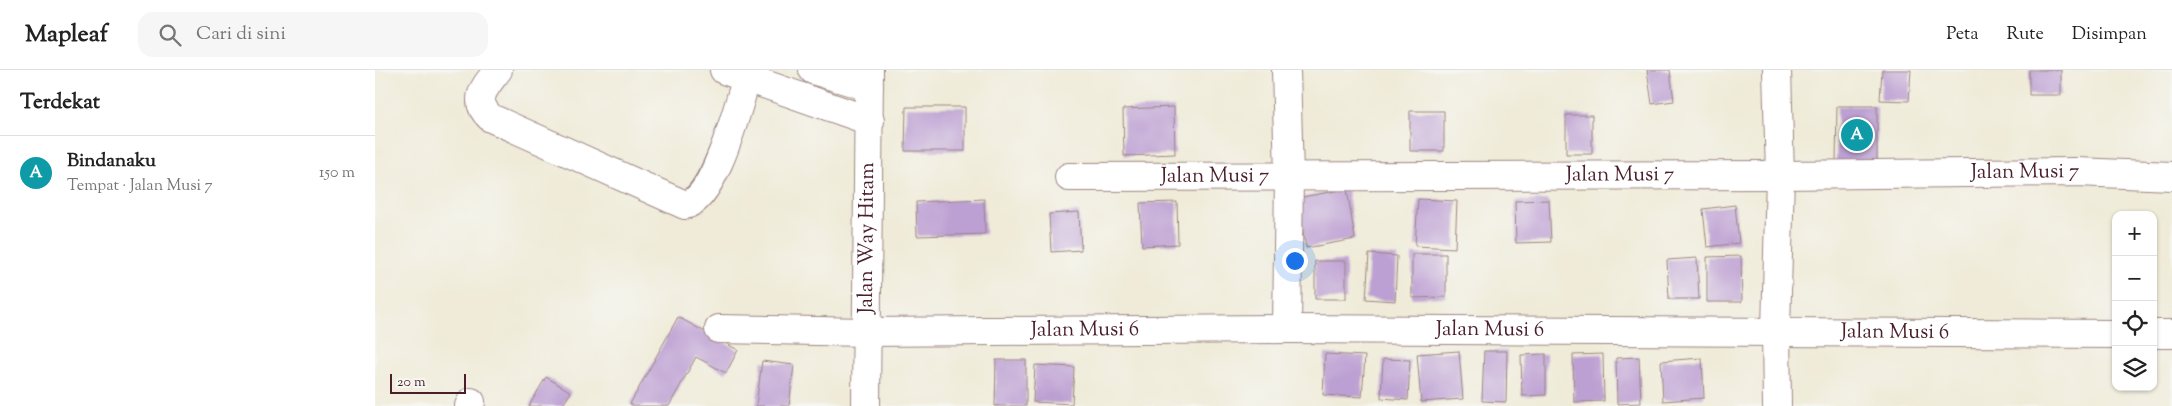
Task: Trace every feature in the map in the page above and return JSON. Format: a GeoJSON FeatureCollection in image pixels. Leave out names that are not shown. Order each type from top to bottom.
{"type":"FeatureCollection","features":[{"type":"Feature","properties":{"kind":"street"},"geometry":{"type":"LineString","coordinates":[[498,70],[484,87],[480,102],[483,111],[491,118],[685,205],[697,200],[706,186],[731,134],[735,75],[869,121]]}},
{"type":"Feature","properties":{"kind":"street"},"geometry":{"type":"LineString","coordinates":[[813,70],[869,78]]}},
{"type":"Feature","properties":{"kind":"street"},"geometry":{"type":"LineString","coordinates":[[1286,70],[1289,175],[1287,329]]}},
{"type":"Feature","properties":{"kind":"street"},"geometry":{"type":"LineString","coordinates":[[1777,70],[1780,175],[1776,330],[1777,406]]}},
{"type":"Feature","properties":{"kind":"street","name":"Jalan Way Hitam"},"geometry":{"type":"LineString","coordinates":[[866,406],[869,78]]}},
{"type":"Feature","properties":{"kind":"street","name":"Jalan Musi 7"},"geometry":{"type":"LineString","coordinates":[[1069,177],[1780,175],[2077,172],[2172,176]]}},
{"type":"Feature","properties":{"kind":"street","name":"Jalan Musi 6"},"geometry":{"type":"LineString","coordinates":[[719,329],[866,332],[1287,329],[1776,330],[2112,334]]}},
{"type":"Feature","properties":{"kind":"street"},"geometry":{"type":"LineString","coordinates":[[2157,334],[2172,334]]}},
{"type":"Feature","properties":{"kind":"building"},"geometry":{"type":"Polygon","coordinates":[[[1647,70],[1670,70],[1674,101],[1652,104],[1647,70]]]}},
{"type":"Feature","properties":{"kind":"building"},"geometry":{"type":"Polygon","coordinates":[[[1882,70],[1911,70],[1909,101],[1880,100],[1882,70]]]}},
{"type":"Feature","properties":{"kind":"building"},"geometry":{"type":"Polygon","coordinates":[[[2029,70],[2061,70],[2061,95],[2029,95],[2029,70]]]}},
{"type":"Feature","properties":{"kind":"building"},"geometry":{"type":"Polygon","coordinates":[[[1837,106],[1877,106],[1877,165],[1836,164],[1837,106]]]}},
{"type":"Feature","properties":{"kind":"building"},"geometry":{"type":"Polygon","coordinates":[[[906,107],[965,107],[965,151],[905,151],[906,107]]]}},
{"type":"Feature","properties":{"kind":"building"},"geometry":{"type":"Polygon","coordinates":[[[1174,107],[1175,154],[1124,156],[1123,109],[1174,107]]]}},
{"type":"Feature","properties":{"kind":"building"},"geometry":{"type":"Polygon","coordinates":[[[1410,111],[1444,111],[1444,151],[1410,151],[1410,111]]]}},
{"type":"Feature","properties":{"kind":"building"},"geometry":{"type":"Polygon","coordinates":[[[1566,115],[1592,115],[1592,154],[1566,154],[1566,115]]]}},
{"type":"Feature","properties":{"kind":"building"},"geometry":{"type":"Polygon","coordinates":[[[1347,189],[1355,239],[1306,248],[1297,198],[1347,189]]]}},
{"type":"Feature","properties":{"kind":"building"},"geometry":{"type":"Polygon","coordinates":[[[984,199],[985,234],[917,236],[916,202],[984,199]]]}},
{"type":"Feature","properties":{"kind":"building"},"geometry":{"type":"Polygon","coordinates":[[[1418,199],[1457,201],[1455,248],[1415,246],[1418,199]]]}},
{"type":"Feature","properties":{"kind":"building"},"geometry":{"type":"Polygon","coordinates":[[[1549,200],[1551,242],[1516,243],[1515,201],[1549,200]]]}},
{"type":"Feature","properties":{"kind":"building"},"geometry":{"type":"Polygon","coordinates":[[[1177,202],[1178,244],[1142,246],[1140,203],[1177,202]]]}},
{"type":"Feature","properties":{"kind":"building"},"geometry":{"type":"Polygon","coordinates":[[[1735,205],[1739,243],[1707,247],[1703,209],[1735,205]]]}},
{"type":"Feature","properties":{"kind":"building"},"geometry":{"type":"Polygon","coordinates":[[[1079,212],[1081,250],[1051,252],[1049,214],[1079,212]]]}},
{"type":"Feature","properties":{"kind":"building"},"geometry":{"type":"Polygon","coordinates":[[[1369,254],[1397,256],[1395,301],[1366,299],[1369,254]]]}},
{"type":"Feature","properties":{"kind":"building"},"geometry":{"type":"Polygon","coordinates":[[[1412,254],[1446,254],[1446,297],[1412,298],[1412,254]]]}},
{"type":"Feature","properties":{"kind":"building"},"geometry":{"type":"Polygon","coordinates":[[[1741,256],[1742,302],[1707,302],[1707,257],[1741,256]]]}},
{"type":"Feature","properties":{"kind":"building"},"geometry":{"type":"Polygon","coordinates":[[[1697,258],[1699,299],[1669,299],[1667,260],[1697,258]]]}},
{"type":"Feature","properties":{"kind":"building"},"geometry":{"type":"Polygon","coordinates":[[[1315,261],[1346,261],[1346,299],[1315,299],[1315,261]]]}},
{"type":"Feature","properties":{"kind":"building"},"geometry":{"type":"Polygon","coordinates":[[[678,317],[738,350],[726,373],[696,357],[669,406],[634,406],[630,404],[678,317]]]}},
{"type":"Feature","properties":{"kind":"building"},"geometry":{"type":"Polygon","coordinates":[[[1459,351],[1463,399],[1421,402],[1417,354],[1459,351]]]}},
{"type":"Feature","properties":{"kind":"building"},"geometry":{"type":"Polygon","coordinates":[[[1484,351],[1507,351],[1506,402],[1482,401],[1484,351]]]}},
{"type":"Feature","properties":{"kind":"building"},"geometry":{"type":"Polygon","coordinates":[[[1325,354],[1365,356],[1362,397],[1323,395],[1325,354]]]}},
{"type":"Feature","properties":{"kind":"building"},"geometry":{"type":"Polygon","coordinates":[[[1546,354],[1546,395],[1522,396],[1521,355],[1546,354]]]}},
{"type":"Feature","properties":{"kind":"building"},"geometry":{"type":"Polygon","coordinates":[[[1603,354],[1604,401],[1574,402],[1573,355],[1603,354]]]}},
{"type":"Feature","properties":{"kind":"building"},"geometry":{"type":"Polygon","coordinates":[[[1639,357],[1641,403],[1617,404],[1616,358],[1639,357]]]}},
{"type":"Feature","properties":{"kind":"building"},"geometry":{"type":"Polygon","coordinates":[[[1702,358],[1704,398],[1663,401],[1661,361],[1702,358]]]}},
{"type":"Feature","properties":{"kind":"building"},"geometry":{"type":"Polygon","coordinates":[[[1383,359],[1410,360],[1408,400],[1381,398],[1383,359]]]}},
{"type":"Feature","properties":{"kind":"building"},"geometry":{"type":"Polygon","coordinates":[[[996,360],[1026,360],[1026,406],[995,406],[996,360]]]}},
{"type":"Feature","properties":{"kind":"building"},"geometry":{"type":"Polygon","coordinates":[[[762,361],[794,365],[789,406],[756,406],[762,361]]]}},
{"type":"Feature","properties":{"kind":"building"},"geometry":{"type":"Polygon","coordinates":[[[1035,365],[1074,367],[1072,404],[1033,402],[1035,365]]]}},
{"type":"Feature","properties":{"kind":"building"},"geometry":{"type":"Polygon","coordinates":[[[546,377],[571,392],[562,406],[529,406],[546,377]]]}},
{"type":"Feature","properties":{"kind":"place","name":"Bindanaku"},"geometry":{"type":"Point","coordinates":[1857,135]}}]}
